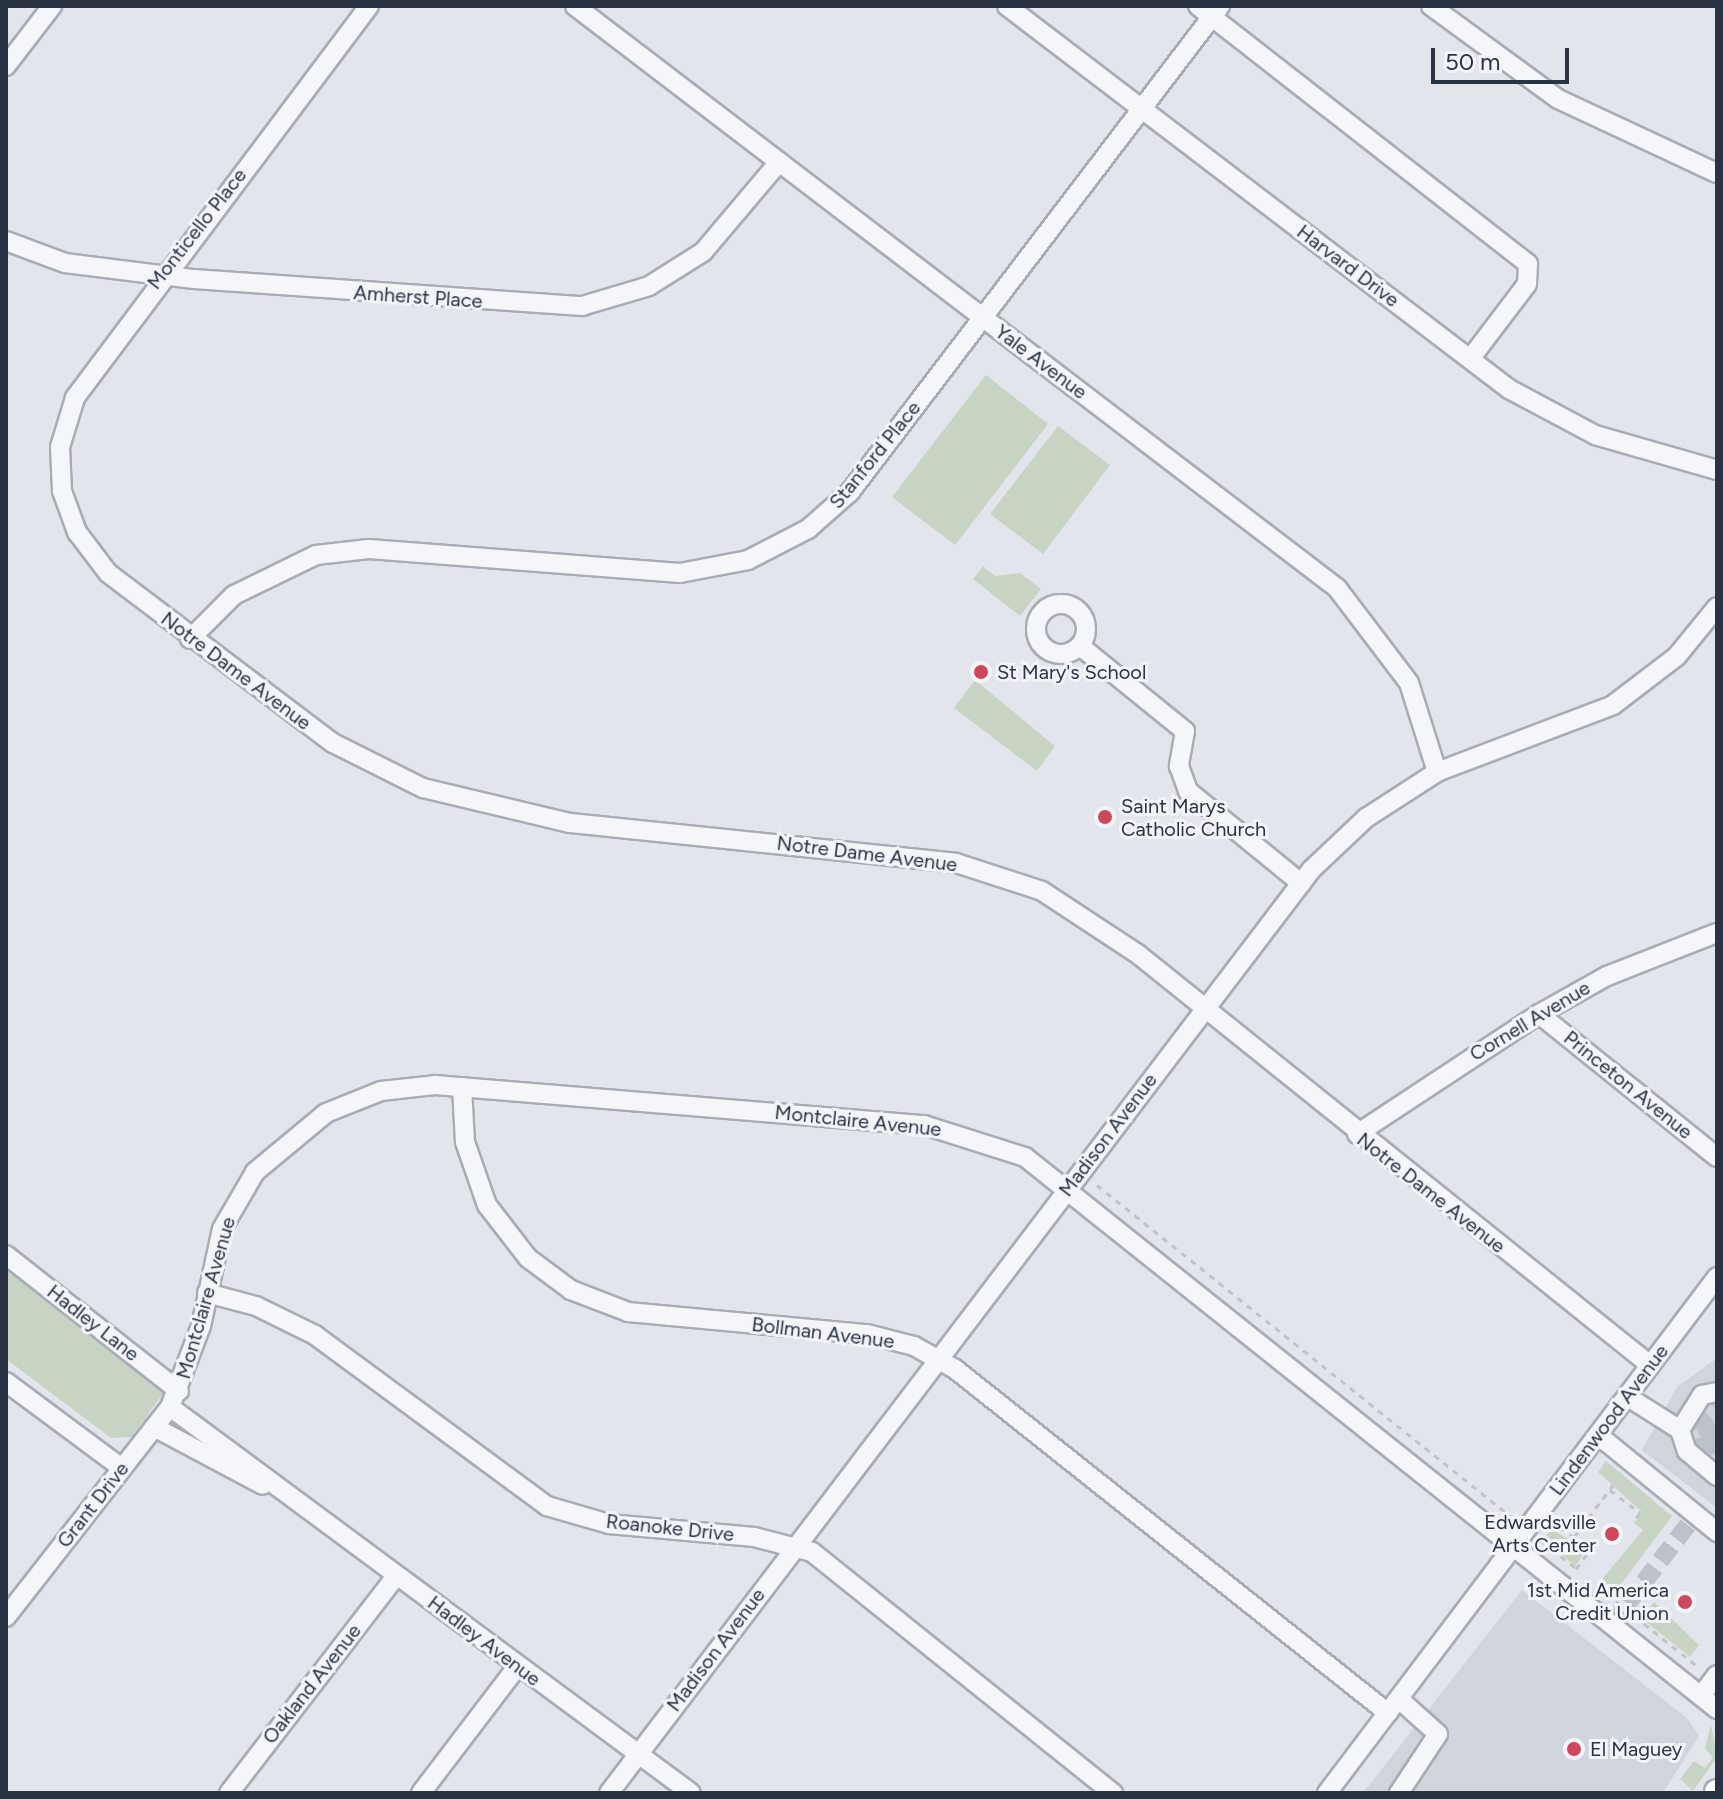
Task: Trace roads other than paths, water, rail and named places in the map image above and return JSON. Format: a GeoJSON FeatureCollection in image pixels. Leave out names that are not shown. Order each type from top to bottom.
{"type":"FeatureCollection","features":[{"type":"Feature","properties":{"kind":"street"},"geometry":{"type":"LineString","coordinates":[[6,66],[52,6]]}},
{"type":"Feature","properties":{"kind":"street","name":"Monticello Place"},"geometry":{"type":"LineString","coordinates":[[60,469],[75,398],[161,275],[369,6]]}},
{"type":"Feature","properties":{"kind":"street","name":"Yale Avenue"},"geometry":{"type":"LineString","coordinates":[[575,6],[1337,588],[1409,683],[1437,772]]}},
{"type":"Feature","properties":{"kind":"street","name":"Harvard Drive"},"geometry":{"type":"LineString","coordinates":[[1007,6],[1470,359],[1595,435],[1717,470]]}},
{"type":"Feature","properties":{"kind":"street"},"geometry":{"type":"LineString","coordinates":[[1431,6],[1558,99],[1717,173]]}},
{"type":"Feature","properties":{"kind":"street"},"geometry":{"type":"LineString","coordinates":[[1210,9],[1528,264],[1527,284],[1470,359]]}},
{"type":"Feature","properties":{"kind":"street","name":"Stanford Place"},"geometry":{"type":"LineString","coordinates":[[190,639],[262,576],[347,550],[680,573],[748,560],[808,529],[850,492],[1142,109],[1210,9]]}},
{"type":"Feature","properties":{"kind":"street","name":"Amherst Place"},"geometry":{"type":"LineString","coordinates":[[6,241],[65,263],[161,275],[582,306],[649,286],[703,252],[779,162]]}},
{"type":"Feature","properties":{"kind":"street","name":"Notre Dame Avenue"},"geometry":{"type":"LineString","coordinates":[[60,469],[68,512],[88,551],[190,639],[333,743],[423,788],[570,823],[956,863],[1042,891],[1139,955],[1357,1134],[1650,1365]]}},
{"type":"Feature","properties":{"kind":"street","name":"Madison Avenue"},"geometry":{"type":"LineString","coordinates":[[609,1793],[1301,883],[1366,818],[1437,772],[1613,705],[1677,656],[1717,607]]}},
{"type":"Feature","properties":{"kind":"street"},"geometry":{"type":"LineString","coordinates":[[1080,646],[1185,731],[1179,766],[1188,791],[1301,883]]}},
{"type":"Feature","properties":{"kind":"street","name":"Cornell Avenue"},"geometry":{"type":"LineString","coordinates":[[1357,1134],[1539,1014],[1607,976],[1717,933]]}},
{"type":"Feature","properties":{"kind":"street","name":"Princeton Avenue"},"geometry":{"type":"LineString","coordinates":[[1539,1014],[1717,1157]]}},
{"type":"Feature","properties":{"kind":"street","name":"Montclaire Avenue"},"geometry":{"type":"LineString","coordinates":[[174,1399],[236,1199],[297,1131],[381,1091],[462,1087],[924,1125],[1025,1157],[1717,1709]]}},
{"type":"Feature","properties":{"kind":"street","name":"Bollman Avenue"},"geometry":{"type":"LineString","coordinates":[[462,1087],[465,1142],[487,1205],[528,1258],[571,1290],[628,1312],[867,1334],[937,1359],[1394,1706],[1438,1734],[1399,1793]]}},
{"type":"Feature","properties":{"kind":"street","name":"Hadley Lane"},"geometry":{"type":"LineString","coordinates":[[6,1255],[174,1399]]}},
{"type":"Feature","properties":{"kind":"street","name":"Lindenwood Avenue"},"geometry":{"type":"LineString","coordinates":[[1327,1793],[1717,1277]]}},
{"type":"Feature","properties":{"kind":"street","name":"Roanoke Drive"},"geometry":{"type":"LineString","coordinates":[[207,1293],[256,1306],[315,1335],[547,1506],[609,1524],[794,1547],[812,1552],[1113,1793]]}},
{"type":"Feature","properties":{"kind":"street"},"geometry":{"type":"LineString","coordinates":[[6,1382],[122,1468]]}},
{"type":"Feature","properties":{"kind":"street"},"geometry":{"type":"LineString","coordinates":[[1680,1430],[1702,1395],[1717,1392]]}},
{"type":"Feature","properties":{"kind":"street"},"geometry":{"type":"LineString","coordinates":[[1628,1397],[1680,1430],[1687,1451],[1717,1476]]}},
{"type":"Feature","properties":{"kind":"street","name":"Grant Drive"},"geometry":{"type":"LineString","coordinates":[[6,1617],[174,1399]]}},
{"type":"Feature","properties":{"kind":"street","name":"Hadley Avenue"},"geometry":{"type":"LineString","coordinates":[[174,1399],[277,1490],[691,1793]]}},
{"type":"Feature","properties":{"kind":"street","name":"Hadley Avenue"},"geometry":{"type":"LineString","coordinates":[[154,1427],[277,1490]]}},
{"type":"Feature","properties":{"kind":"street"},"geometry":{"type":"LineString","coordinates":[[1598,1435],[1717,1532]]}},
{"type":"Feature","properties":{"kind":"street","name":"Oakland Avenue"},"geometry":{"type":"LineString","coordinates":[[229,1793],[396,1576]]}},
{"type":"Feature","properties":{"kind":"street"},"geometry":{"type":"LineString","coordinates":[[421,1793],[517,1667]]}},
{"type":"Feature","properties":{"kind":"street"},"geometry":{"type":"LineString","coordinates":[[1701,1696],[1715,1677]]}},
{"type":"Feature","properties":{"kind":"tunnel"},"geometry":{"type":"LineString","coordinates":[[1707,1454],[1695,1427],[1717,1407]]}},
{"type":"Feature","properties":{"kind":"tunnel"},"geometry":{"type":"LineString","coordinates":[[1708,1455],[1705,1439],[1717,1423]]}},
{"type":"Feature","properties":{"kind":"tunnel"},"geometry":{"type":"LineString","coordinates":[[1611,1625],[1697,1513]]}},
{"type":"Feature","properties":{"kind":"place","name":"St Mary's School"},"geometry":{"type":"Point","coordinates":[981,672]}},
{"type":"Feature","properties":{"kind":"place","name":"Saint Marys Catholic Church"},"geometry":{"type":"Point","coordinates":[1105,817]}},
{"type":"Feature","properties":{"kind":"place","name":"Edwardsville Arts Center"},"geometry":{"type":"Point","coordinates":[1612,1534]}},
{"type":"Feature","properties":{"kind":"place","name":"1st Mid America Credit Union"},"geometry":{"type":"Point","coordinates":[1685,1602]}},
{"type":"Feature","properties":{"kind":"place","name":"El Maguey"},"geometry":{"type":"Point","coordinates":[1574,1749]}}]}
